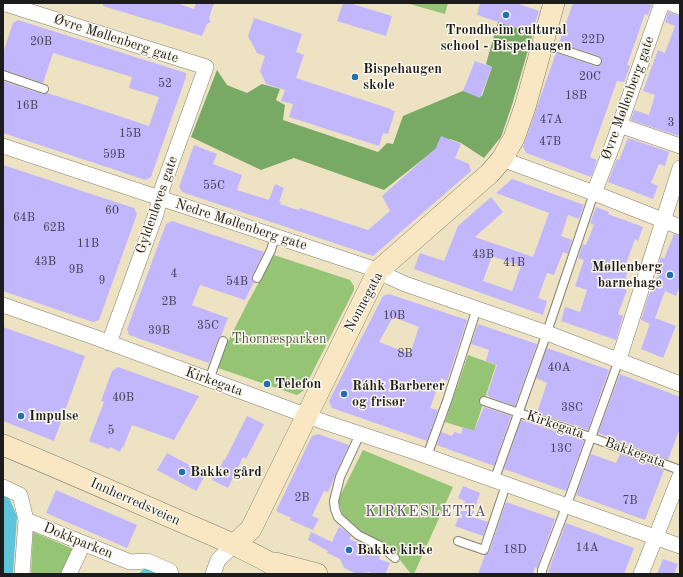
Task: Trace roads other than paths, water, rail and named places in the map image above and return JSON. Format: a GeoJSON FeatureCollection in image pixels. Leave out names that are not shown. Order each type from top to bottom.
{"type":"FeatureCollection","features":[{"type":"Feature","properties":{"kind":"street","name":"Øvre Møllenberg gate"},"geometry":{"type":"LineString","coordinates":[[4,3],[206,67]]}},
{"type":"Feature","properties":{"kind":"street","name":"Nonnegata"},"geometry":{"type":"LineString","coordinates":[[234,545],[250,529],[378,271],[490,173],[502,159],[514,138],[554,3]]}},
{"type":"Feature","properties":{"kind":"street","name":"Øvre Møllenberg gate"},"geometry":{"type":"LineString","coordinates":[[594,192],[662,3]]}},
{"type":"Feature","properties":{"kind":"street"},"geometry":{"type":"LineString","coordinates":[[670,3],[680,7]]}},
{"type":"Feature","properties":{"kind":"street","name":"Gyldenløves gate"},"geometry":{"type":"LineString","coordinates":[[109,343],[156,214],[162,189],[206,67]]}},
{"type":"Feature","properties":{"kind":"street"},"geometry":{"type":"LineString","coordinates":[[619,125],[680,146]]}},
{"type":"Feature","properties":{"kind":"street","name":"Nedre Møllenberg gate"},"geometry":{"type":"LineString","coordinates":[[3,146],[378,271],[406,284],[547,333],[617,364],[680,384]]}},
{"type":"Feature","properties":{"kind":"street"},"geometry":{"type":"LineString","coordinates":[[502,159],[594,192],[680,227]]}},
{"type":"Feature","properties":{"kind":"street"},"geometry":{"type":"LineString","coordinates":[[617,364],[680,168]]}},
{"type":"Feature","properties":{"kind":"street","name":"Kirkegata"},"geometry":{"type":"LineString","coordinates":[[3,305],[307,416],[426,456],[566,507],[680,546]]}},
{"type":"Feature","properties":{"kind":"street","name":"Innherredsveien"},"geometry":{"type":"LineString","coordinates":[[3,445],[234,545],[267,560],[289,574]]}},
{"type":"Feature","properties":{"kind":"street","name":"Bakkegata"},"geometry":{"type":"LineString","coordinates":[[641,574],[680,476]]}},
{"type":"Feature","properties":{"kind":"street","name":"Dokkparken"},"geometry":{"type":"LineString","coordinates":[[3,487],[20,495],[26,520],[83,544],[127,568],[147,561],[170,571],[171,574]]}},
{"type":"Feature","properties":{"kind":"street"},"geometry":{"type":"LineString","coordinates":[[22,574],[26,520]]}},
{"type":"Feature","properties":{"kind":"street"},"geometry":{"type":"LineString","coordinates":[[69,574],[83,544]]}},
{"type":"Feature","properties":{"kind":"street"},"geometry":{"type":"LineString","coordinates":[[213,574],[218,560],[234,545]]}},
{"type":"Feature","properties":{"kind":"street","name":"Innherredsveien"},"geometry":{"type":"LineString","coordinates":[[267,560],[317,574]]}},
{"type":"Feature","properties":{"kind":"lane"},"geometry":{"type":"LineString","coordinates":[[543,43],[597,61]]}},
{"type":"Feature","properties":{"kind":"lane"},"geometry":{"type":"LineString","coordinates":[[3,75],[44,88]]}},
{"type":"Feature","properties":{"kind":"lane"},"geometry":{"type":"LineString","coordinates":[[484,401],[519,413],[594,192]]}},
{"type":"Feature","properties":{"kind":"lane"},"geometry":{"type":"LineString","coordinates":[[257,278],[271,250],[275,236]]}},
{"type":"Feature","properties":{"kind":"lane"},"geometry":{"type":"LineString","coordinates":[[426,456],[451,388],[477,308]]}},
{"type":"Feature","properties":{"kind":"lane"},"geometry":{"type":"LineString","coordinates":[[209,380],[223,341]]}},
{"type":"Feature","properties":{"kind":"lane"},"geometry":{"type":"LineString","coordinates":[[590,437],[617,364]]}},
{"type":"Feature","properties":{"kind":"lane","name":"Kirkegata"},"geometry":{"type":"LineString","coordinates":[[500,483],[519,413],[590,437],[542,572]]}},
{"type":"Feature","properties":{"kind":"lane"},"geometry":{"type":"LineString","coordinates":[[360,434],[340,477],[334,501],[335,509],[338,517],[358,535],[382,547],[395,558]]}},
{"type":"Feature","properties":{"kind":"lane","name":"Bakkegata"},"geometry":{"type":"LineString","coordinates":[[590,437],[680,470]]}},
{"type":"Feature","properties":{"kind":"lane"},"geometry":{"type":"LineString","coordinates":[[458,541],[484,550],[500,483]]}},
{"type":"Feature","properties":{"kind":"water"},"geometry":{"type":"Polygon","coordinates":[[[3,493],[10,500],[17,516],[13,574],[3,574],[3,493]]]}},
{"type":"Feature","properties":{"kind":"water"},"geometry":{"type":"Polygon","coordinates":[[[148,566],[165,574],[138,574],[148,566]]]}},
{"type":"Feature","properties":{"kind":"place","name":"Trondheim cultural school - Bispehaugen"},"geometry":{"type":"Point","coordinates":[506,15]}},
{"type":"Feature","properties":{"kind":"place","name":"Bispehaugen skole"},"geometry":{"type":"Point","coordinates":[355,77]}},
{"type":"Feature","properties":{"kind":"place","name":"Møllenberg barnehage"},"geometry":{"type":"Point","coordinates":[670,275]}},
{"type":"Feature","properties":{"kind":"place","name":"Telefon"},"geometry":{"type":"Point","coordinates":[267,384]}},
{"type":"Feature","properties":{"kind":"place","name":"Ráhk Barberer og frisør"},"geometry":{"type":"Point","coordinates":[344,394]}},
{"type":"Feature","properties":{"kind":"place","name":"Impulse"},"geometry":{"type":"Point","coordinates":[21,416]}},
{"type":"Feature","properties":{"kind":"place","name":"Bakke gård"},"geometry":{"type":"Point","coordinates":[182,472]}},
{"type":"Feature","properties":{"kind":"place","name":"Bakke kirke"},"geometry":{"type":"Point","coordinates":[349,550]}},
{"type":"Feature","properties":{"kind":"district","name":"KIRKESLETTA"},"geometry":{"type":"Point","coordinates":[426,512]}},
{"type":"Feature","properties":{"kind":"park label","name":"Thornæsparken"},"geometry":{"type":"Point","coordinates":[279,339]}}]}
